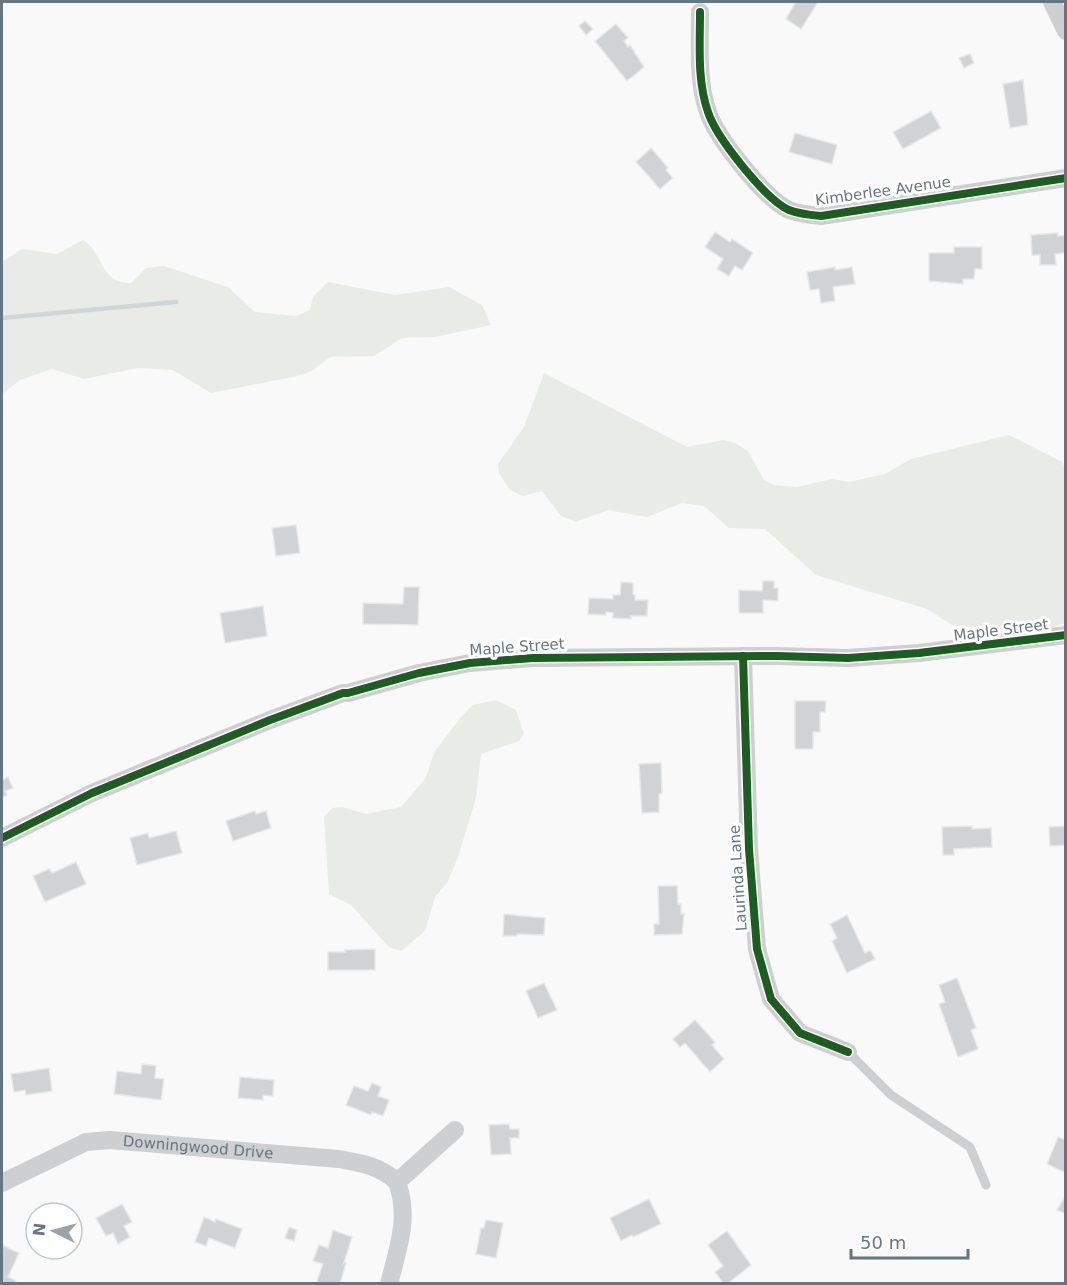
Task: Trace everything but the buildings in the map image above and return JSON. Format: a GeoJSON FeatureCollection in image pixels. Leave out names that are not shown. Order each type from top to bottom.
{"type":"FeatureCollection","features":[{"type":"Feature","properties":{"kind":"street"},"geometry":{"type":"LineString","coordinates":[[1052,2],[1065,31]]}},
{"type":"Feature","properties":{"kind":"street","name":"Kimberlee Avenue"},"geometry":{"type":"LineString","coordinates":[[700,12],[700,64],[708,114],[726,143],[761,188],[775,201],[790,210],[821,216],[1065,178]]}},
{"type":"Feature","properties":{"kind":"street","name":"Maple Street"},"geometry":{"type":"LineString","coordinates":[[2,838],[92,793],[270,720],[343,693],[419,673],[470,663],[533,658],[743,656],[848,658],[911,654],[1065,636]]}},
{"type":"Feature","properties":{"kind":"street","name":"Laurinda Lane"},"geometry":{"type":"LineString","coordinates":[[743,656],[749,849],[757,949],[771,999],[800,1033],[848,1052]]}},
{"type":"Feature","properties":{"kind":"street"},"geometry":{"type":"LineString","coordinates":[[389,1284],[402,1235],[404,1214],[403,1198],[397,1182],[455,1130]]}},
{"type":"Feature","properties":{"kind":"street","name":"Downingwood Drive"},"geometry":{"type":"LineString","coordinates":[[2,1183],[86,1142],[110,1140],[339,1159],[365,1163],[385,1171],[397,1182]]}},
{"type":"Feature","properties":{"kind":"lane"},"geometry":{"type":"LineString","coordinates":[[848,1052],[891,1095],[970,1148],[986,1185]]}},
{"type":"Feature","properties":{"kind":"shaded area"},"geometry":{"type":"Polygon","coordinates":[[[83,240],[95,252],[113,279],[131,283],[146,268],[164,266],[228,287],[255,312],[296,316],[310,310],[313,297],[328,282],[395,295],[449,287],[482,305],[491,325],[435,337],[402,338],[374,356],[330,357],[312,371],[293,377],[211,393],[173,370],[138,368],[84,379],[52,369],[20,380],[2,394],[2,262],[22,249],[57,254],[83,240]]]}},
{"type":"Feature","properties":{"kind":"shaded area"},"geometry":{"type":"Polygon","coordinates":[[[544,373],[687,447],[723,440],[735,443],[748,451],[764,480],[774,485],[797,487],[832,479],[849,482],[885,474],[911,459],[1009,435],[1062,462],[1065,468],[1065,623],[1042,631],[952,625],[927,609],[816,575],[765,529],[729,528],[704,506],[682,503],[647,517],[608,510],[576,522],[561,516],[542,491],[523,496],[510,490],[499,473],[498,464],[524,427],[544,373]]]}},
{"type":"Feature","properties":{"kind":"shaded area"},"geometry":{"type":"Polygon","coordinates":[[[496,700],[516,710],[524,734],[519,741],[481,754],[476,798],[458,857],[447,883],[435,897],[425,931],[401,951],[389,947],[351,905],[329,894],[324,817],[332,808],[342,807],[366,814],[401,807],[425,779],[435,751],[461,717],[473,705],[496,700]]]}},
{"type":"Feature","properties":{"kind":"waterway"},"geometry":{"type":"LineString","coordinates":[[2,318],[176,302]]}},
{"type":"Feature","properties":{"kind":"cycle path"},"geometry":{"type":"LineString","coordinates":[[700,12],[702,88],[708,112],[742,166],[767,194],[789,210],[821,216],[1066,178]]}},
{"type":"Feature","properties":{"kind":"cycle path"},"geometry":{"type":"LineString","coordinates":[[2,838],[92,793],[270,720],[343,693],[419,673],[470,663],[533,658],[777,656],[848,658],[919,653],[1066,635]]}},
{"type":"Feature","properties":{"kind":"cycle path"},"geometry":{"type":"LineString","coordinates":[[743,656],[749,849],[757,949],[771,999],[800,1033],[848,1052]]}}]}
